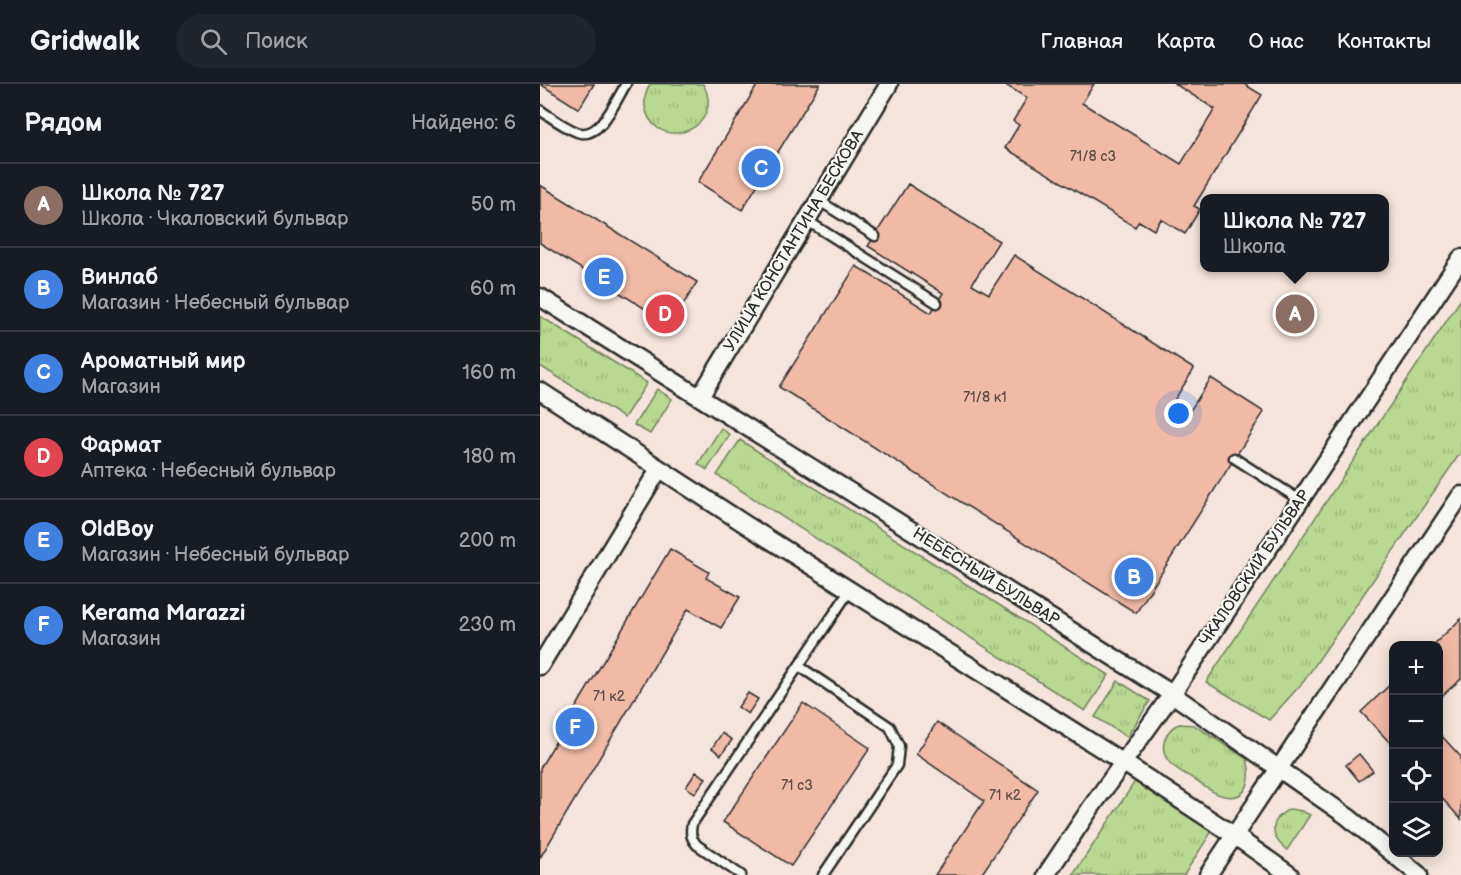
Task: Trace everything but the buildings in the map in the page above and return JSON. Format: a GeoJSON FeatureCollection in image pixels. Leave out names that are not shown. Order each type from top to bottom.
{"type":"FeatureCollection","features":[{"type":"Feature","properties":{"kind":"street","name":"УЛИЦА КОНСТАНТИНА БЕСКОВА"},"geometry":{"type":"LineString","coordinates":[[700,397],[889,84]]}},
{"type":"Feature","properties":{"kind":"street","name":"ЧКАЛОВСКИЙ БУЛЬВАР"},"geometry":{"type":"LineString","coordinates":[[1046,875],[1172,694],[1461,258]]}},
{"type":"Feature","properties":{"kind":"street","name":"НЕБЕСНЫЙ БУЛЬВАР"},"geometry":{"type":"LineString","coordinates":[[540,297],[1172,694],[1348,817],[1419,875]]}},
{"type":"Feature","properties":{"kind":"street"},"geometry":{"type":"LineString","coordinates":[[540,391],[659,469],[1124,763],[1290,875]]}},
{"type":"Feature","properties":{"kind":"street"},"geometry":{"type":"LineString","coordinates":[[540,666],[659,469]]}},
{"type":"Feature","properties":{"kind":"street"},"geometry":{"type":"LineString","coordinates":[[1208,875],[1461,495]]}},
{"type":"Feature","properties":{"kind":"lane"},"geometry":{"type":"LineString","coordinates":[[540,110],[578,133],[587,134],[600,127],[626,84]]}},
{"type":"Feature","properties":{"kind":"lane"},"geometry":{"type":"LineString","coordinates":[[818,200],[875,236]]}},
{"type":"Feature","properties":{"kind":"lane"},"geometry":{"type":"LineString","coordinates":[[806,220],[937,303]]}},
{"type":"Feature","properties":{"kind":"lane"},"geometry":{"type":"LineString","coordinates":[[1234,458],[1300,500]]}},
{"type":"Feature","properties":{"kind":"lane"},"geometry":{"type":"LineString","coordinates":[[741,875],[697,845],[690,832],[692,824],[850,590]]}},
{"type":"Feature","properties":{"kind":"lane"},"geometry":{"type":"LineString","coordinates":[[799,666],[890,727],[899,746],[897,765],[823,875]]}},
{"type":"Feature","properties":{"kind":"green space"},"geometry":{"type":"Polygon","coordinates":[[[650,84],[703,84],[708,99],[706,113],[699,123],[689,130],[677,133],[664,131],[653,124],[646,111],[645,97],[650,84]]]}},
{"type":"Feature","properties":{"kind":"green space"},"geometry":{"type":"Polygon","coordinates":[[[1461,299],[1461,452],[1304,681],[1269,720],[1206,682],[1461,299]]]}},
{"type":"Feature","properties":{"kind":"green space"},"geometry":{"type":"Polygon","coordinates":[[[540,316],[647,383],[624,418],[540,366],[540,316]]]}},
{"type":"Feature","properties":{"kind":"green space"},"geometry":{"type":"Polygon","coordinates":[[[657,389],[672,399],[650,434],[634,425],[657,389]]]}},
{"type":"Feature","properties":{"kind":"green space"},"geometry":{"type":"Polygon","coordinates":[[[721,428],[730,435],[707,470],[698,464],[721,428]]]}},
{"type":"Feature","properties":{"kind":"green space"},"geometry":{"type":"Polygon","coordinates":[[[740,440],[1109,675],[1085,711],[717,475],[740,440]]]}},
{"type":"Feature","properties":{"kind":"green space"},"geometry":{"type":"Polygon","coordinates":[[[1118,681],[1150,701],[1127,737],[1095,717],[1118,681]]]}},
{"type":"Feature","properties":{"kind":"green space"},"geometry":{"type":"Polygon","coordinates":[[[1194,725],[1247,759],[1249,780],[1244,791],[1233,797],[1220,795],[1172,765],[1165,754],[1165,738],[1174,726],[1194,725]]]}},
{"type":"Feature","properties":{"kind":"green space"},"geometry":{"type":"Polygon","coordinates":[[[1136,780],[1212,831],[1184,875],[1073,875],[1136,780]]]}},
{"type":"Feature","properties":{"kind":"green space"},"geometry":{"type":"Polygon","coordinates":[[[1290,809],[1310,815],[1287,850],[1277,840],[1274,828],[1278,818],[1290,809]]]}},
{"type":"Feature","properties":{"kind":"place","name":"Ароматный мир"},"geometry":{"type":"Point","coordinates":[761,168]}},
{"type":"Feature","properties":{"kind":"place","name":"OldBoy"},"geometry":{"type":"Point","coordinates":[604,277]}},
{"type":"Feature","properties":{"kind":"place","name":"Фармат"},"geometry":{"type":"Point","coordinates":[665,314]}},
{"type":"Feature","properties":{"kind":"place","name":"Школа № 727"},"geometry":{"type":"Point","coordinates":[1295,314]}},
{"type":"Feature","properties":{"kind":"place","name":"Винлаб"},"geometry":{"type":"Point","coordinates":[1134,577]}},
{"type":"Feature","properties":{"kind":"place","name":"Kerama Marazzi"},"geometry":{"type":"Point","coordinates":[575,727]}}]}
